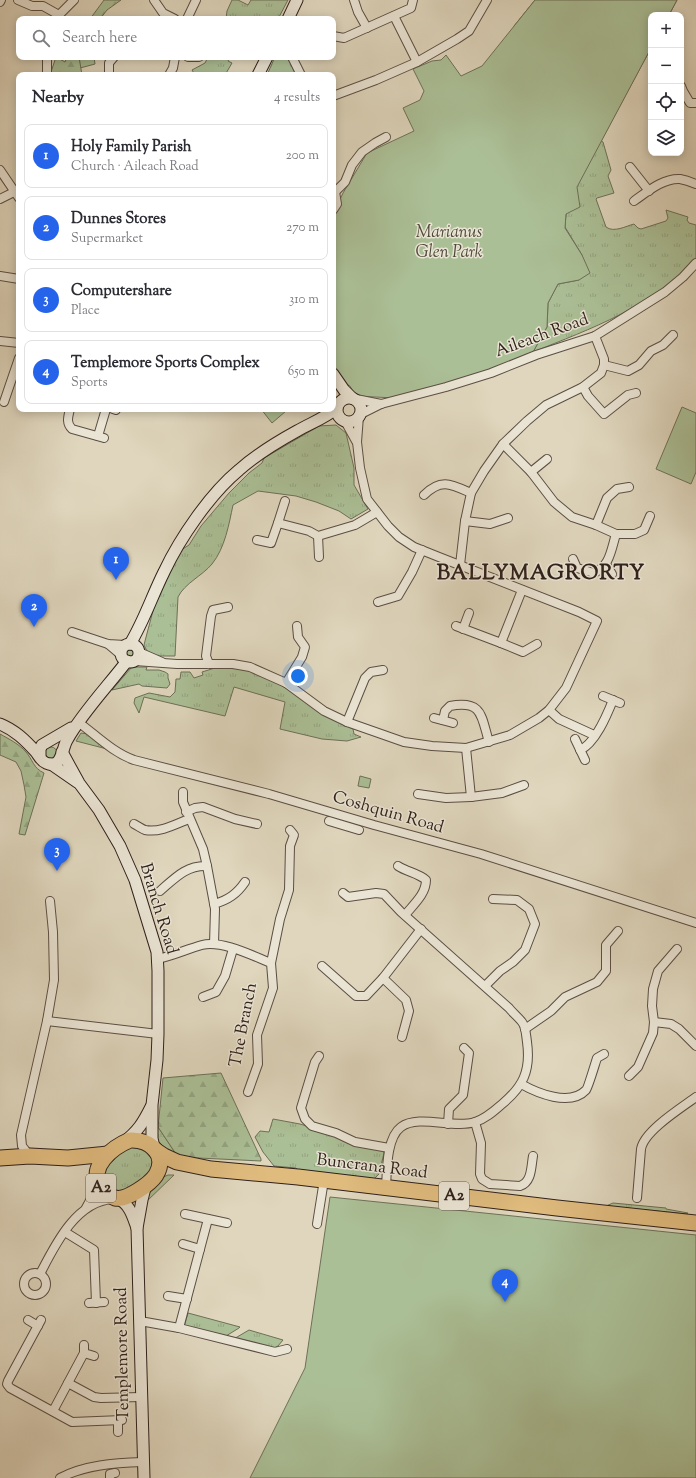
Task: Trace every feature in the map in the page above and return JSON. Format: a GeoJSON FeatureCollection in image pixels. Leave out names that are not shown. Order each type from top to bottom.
{"type":"FeatureCollection","features":[{"type":"Feature","properties":{"kind":"highway","name":"A2"},"geometry":{"type":"LineString","coordinates":[[97,1179],[100,1163],[108,1154],[122,1143],[130,1140],[144,1141],[155,1149]]}},
{"type":"Feature","properties":{"kind":"highway","name":"Buncrana Road"},"geometry":{"type":"LineString","coordinates":[[155,1149],[164,1156],[177,1162],[211,1169],[324,1180],[696,1223]]}},
{"type":"Feature","properties":{"kind":"highway"},"geometry":{"type":"LineString","coordinates":[[151,1180],[159,1166],[159,1160],[155,1149]]}},
{"type":"Feature","properties":{"kind":"highway","name":"A2"},"geometry":{"type":"LineString","coordinates":[[0,1158],[30,1156],[68,1158],[108,1154]]}},
{"type":"Feature","properties":{"kind":"highway","name":"A2"},"geometry":{"type":"LineString","coordinates":[[68,1158],[79,1162],[97,1179],[103,1191],[117,1199],[133,1194],[151,1180]]}},
{"type":"Feature","properties":{"kind":"highway","name":"Buncrana Road"},"geometry":{"type":"LineString","coordinates":[[151,1180],[171,1172],[211,1169]]}},
{"type":"Feature","properties":{"kind":"main road"},"geometry":{"type":"LineString","coordinates":[[289,16],[297,0]]}},
{"type":"Feature","properties":{"kind":"main road"},"geometry":{"type":"LineString","coordinates":[[260,72],[266,60]]}},
{"type":"Feature","properties":{"kind":"main road"},"geometry":{"type":"LineString","coordinates":[[320,420],[354,421],[360,415],[361,406],[336,379]]}},
{"type":"Feature","properties":{"kind":"main road"},"geometry":{"type":"LineString","coordinates":[[336,387],[338,416],[343,420]]}},
{"type":"Feature","properties":{"kind":"main road"},"geometry":{"type":"LineString","coordinates":[[338,406],[344,398],[354,398]]}},
{"type":"Feature","properties":{"kind":"main road"},"geometry":{"type":"LineString","coordinates":[[0,724],[21,736],[44,762],[55,764],[60,759],[66,740],[77,723],[131,652],[164,571],[184,534],[222,487],[239,470],[275,442],[320,420],[330,412]]}},
{"type":"Feature","properties":{"kind":"main road"},"geometry":{"type":"LineString","coordinates":[[40,756],[40,748],[77,723]]}},
{"type":"Feature","properties":{"kind":"main road"},"geometry":{"type":"LineString","coordinates":[[21,736],[56,743],[62,752]]}},
{"type":"Feature","properties":{"kind":"main road","name":"Branch Road"},"geometry":{"type":"LineString","coordinates":[[62,752],[79,783],[98,810],[123,853],[135,880],[153,937],[158,971],[157,1060],[152,1105],[152,1138],[155,1149]]}},
{"type":"Feature","properties":{"kind":"main road","name":"Branch Road"},"geometry":{"type":"LineString","coordinates":[[51,764],[79,783]]}},
{"type":"Feature","properties":{"kind":"main road","name":"Branch Road"},"geometry":{"type":"LineString","coordinates":[[122,1143],[137,1132],[152,1105]]}},
{"type":"Feature","properties":{"kind":"main road","name":"Templemore Road"},"geometry":{"type":"LineString","coordinates":[[144,1478],[138,1228],[142,1200],[151,1180]]}},
{"type":"Feature","properties":{"kind":"main road","name":"Templemore Road"},"geometry":{"type":"LineString","coordinates":[[117,1199],[124,1202],[129,1208],[138,1228]]}},
{"type":"Feature","properties":{"kind":"street"},"geometry":{"type":"LineString","coordinates":[[18,0],[32,6],[43,6],[57,16]]}},
{"type":"Feature","properties":{"kind":"street"},"geometry":{"type":"LineString","coordinates":[[59,16],[74,0]]}},
{"type":"Feature","properties":{"kind":"street"},"geometry":{"type":"LineString","coordinates":[[154,0],[163,13],[169,16]]}},
{"type":"Feature","properties":{"kind":"street"},"geometry":{"type":"LineString","coordinates":[[188,16],[196,0]]}},
{"type":"Feature","properties":{"kind":"street"},"geometry":{"type":"LineString","coordinates":[[354,0],[358,12],[367,28]]}},
{"type":"Feature","properties":{"kind":"street"},"geometry":{"type":"LineString","coordinates":[[336,37],[344,38],[411,8],[413,0]]}},
{"type":"Feature","properties":{"kind":"street"},"geometry":{"type":"LineString","coordinates":[[336,95],[376,80],[417,62],[457,39],[469,31],[487,0]]}},
{"type":"Feature","properties":{"kind":"street"},"geometry":{"type":"LineString","coordinates":[[394,16],[417,62]]}},
{"type":"Feature","properties":{"kind":"street"},"geometry":{"type":"LineString","coordinates":[[47,60],[47,72]]}},
{"type":"Feature","properties":{"kind":"street"},"geometry":{"type":"LineString","coordinates":[[109,72],[109,63],[112,60]]}},
{"type":"Feature","properties":{"kind":"street"},"geometry":{"type":"LineString","coordinates":[[171,72],[174,60]]}},
{"type":"Feature","properties":{"kind":"street"},"geometry":{"type":"LineString","coordinates":[[294,60],[300,72]]}},
{"type":"Feature","properties":{"kind":"street"},"geometry":{"type":"LineString","coordinates":[[684,93],[690,104],[696,103]]}},
{"type":"Feature","properties":{"kind":"street"},"geometry":{"type":"LineString","coordinates":[[336,190],[345,182],[352,165],[362,152],[386,137]]}},
{"type":"Feature","properties":{"kind":"street"},"geometry":{"type":"LineString","coordinates":[[630,167],[649,191]]}},
{"type":"Feature","properties":{"kind":"street"},"geometry":{"type":"LineString","coordinates":[[0,170],[16,195],[0,199]]}},
{"type":"Feature","properties":{"kind":"street"},"geometry":{"type":"LineString","coordinates":[[634,201],[667,181],[680,179],[696,184]]}},
{"type":"Feature","properties":{"kind":"street","name":"Aileach Road"},"geometry":{"type":"LineString","coordinates":[[360,415],[381,404],[483,375],[536,355],[596,336],[665,292],[680,281],[696,263]]}},
{"type":"Feature","properties":{"kind":"street"},"geometry":{"type":"LineString","coordinates":[[0,276],[16,279]]}},
{"type":"Feature","properties":{"kind":"street"},"geometry":{"type":"LineString","coordinates":[[604,365],[628,370],[639,365],[651,351],[663,345],[673,335]]}},
{"type":"Feature","properties":{"kind":"street"},"geometry":{"type":"LineString","coordinates":[[460,565],[465,521],[471,493],[487,466],[503,444],[546,405],[583,387],[597,376],[604,365],[604,358],[596,336]]}},
{"type":"Feature","properties":{"kind":"street"},"geometry":{"type":"LineString","coordinates":[[0,341],[16,343]]}},
{"type":"Feature","properties":{"kind":"street"},"geometry":{"type":"LineString","coordinates":[[12,404],[2,402],[16,366]]}},
{"type":"Feature","properties":{"kind":"street"},"geometry":{"type":"LineString","coordinates":[[583,387],[604,414],[628,395],[636,393]]}},
{"type":"Feature","properties":{"kind":"street","name":"Aileach Road"},"geometry":{"type":"LineString","coordinates":[[354,398],[381,404]]}},
{"type":"Feature","properties":{"kind":"street"},"geometry":{"type":"LineString","coordinates":[[69,412],[68,425],[72,429],[101,437],[105,412]]}},
{"type":"Feature","properties":{"kind":"street"},"geometry":{"type":"LineString","coordinates":[[72,632],[165,663],[233,664],[250,667],[286,683],[324,711],[347,722],[404,742],[432,746],[466,748],[510,735],[539,718],[549,710],[566,688],[597,621],[579,612],[422,550],[398,537],[367,499],[360,468],[357,442],[360,415]]}},
{"type":"Feature","properties":{"kind":"street"},"geometry":{"type":"LineString","coordinates":[[343,420],[357,442]]}},
{"type":"Feature","properties":{"kind":"street"},"geometry":{"type":"LineString","coordinates":[[503,444],[530,472],[554,502],[572,517],[596,524],[616,534],[635,534],[644,530],[650,516]]}},
{"type":"Feature","properties":{"kind":"street"},"geometry":{"type":"LineString","coordinates":[[530,472],[547,459]]}},
{"type":"Feature","properties":{"kind":"street"},"geometry":{"type":"LineString","coordinates":[[424,495],[431,488],[442,483],[456,486],[471,493]]}},
{"type":"Feature","properties":{"kind":"street"},"geometry":{"type":"LineString","coordinates":[[596,524],[607,498],[616,489],[630,487]]}},
{"type":"Feature","properties":{"kind":"street"},"geometry":{"type":"LineString","coordinates":[[257,540],[271,543],[284,501]]}},
{"type":"Feature","properties":{"kind":"street"},"geometry":{"type":"LineString","coordinates":[[278,523],[309,531],[318,536],[355,525],[377,512]]}},
{"type":"Feature","properties":{"kind":"street"},"geometry":{"type":"LineString","coordinates":[[465,521],[490,524],[508,518]]}},
{"type":"Feature","properties":{"kind":"street"},"geometry":{"type":"LineString","coordinates":[[573,559],[577,568],[594,573],[602,570],[606,564],[616,534]]}},
{"type":"Feature","properties":{"kind":"street"},"geometry":{"type":"LineString","coordinates":[[318,536],[319,557]]}},
{"type":"Feature","properties":{"kind":"street"},"geometry":{"type":"LineString","coordinates":[[378,602],[398,596],[412,572],[422,550]]}},
{"type":"Feature","properties":{"kind":"street"},"geometry":{"type":"LineString","coordinates":[[606,564],[612,574]]}},
{"type":"Feature","properties":{"kind":"street"},"geometry":{"type":"LineString","coordinates":[[501,642],[522,590]]}},
{"type":"Feature","properties":{"kind":"street"},"geometry":{"type":"LineString","coordinates":[[209,664],[206,656],[211,616],[213,610],[228,607]]}},
{"type":"Feature","properties":{"kind":"street"},"geometry":{"type":"LineString","coordinates":[[470,613],[460,628],[501,642],[523,652],[537,644]]}},
{"type":"Feature","properties":{"kind":"street"},"geometry":{"type":"LineString","coordinates":[[286,683],[302,657],[305,647],[298,637],[297,626]]}},
{"type":"Feature","properties":{"kind":"street"},"geometry":{"type":"LineString","coordinates":[[347,722],[365,678],[371,672],[383,670]]}},
{"type":"Feature","properties":{"kind":"street"},"geometry":{"type":"LineString","coordinates":[[580,750],[587,747],[617,701],[603,696]]}},
{"type":"Feature","properties":{"kind":"street"},"geometry":{"type":"LineString","coordinates":[[443,720],[445,711],[450,706],[460,704],[473,706],[480,714],[489,742]]}},
{"type":"Feature","properties":{"kind":"street"},"geometry":{"type":"LineString","coordinates":[[549,710],[559,719],[594,735]]}},
{"type":"Feature","properties":{"kind":"street"},"geometry":{"type":"LineString","coordinates":[[434,718],[453,723]]}},
{"type":"Feature","properties":{"kind":"street","name":"Coshquin Road"},"geometry":{"type":"LineString","coordinates":[[77,723],[108,746],[124,756],[134,760],[262,792],[482,854],[696,923]]}},
{"type":"Feature","properties":{"kind":"street"},"geometry":{"type":"LineString","coordinates":[[576,739],[585,760]]}},
{"type":"Feature","properties":{"kind":"street"},"geometry":{"type":"LineString","coordinates":[[466,748],[471,797]]}},
{"type":"Feature","properties":{"kind":"street"},"geometry":{"type":"LineString","coordinates":[[418,794],[446,798],[471,797],[502,793],[524,785]]}},
{"type":"Feature","properties":{"kind":"street"},"geometry":{"type":"LineString","coordinates":[[183,792],[183,802],[203,848],[207,866],[214,904],[214,944]]}},
{"type":"Feature","properties":{"kind":"street"},"geometry":{"type":"LineString","coordinates":[[134,824],[144,830],[163,829],[188,816],[195,808],[203,807],[235,819],[257,824]]}},
{"type":"Feature","properties":{"kind":"street"},"geometry":{"type":"LineString","coordinates":[[341,825],[343,816]]}},
{"type":"Feature","properties":{"kind":"street"},"geometry":{"type":"LineString","coordinates":[[328,821],[360,830]]}},
{"type":"Feature","properties":{"kind":"street","name":"The Branch"},"geometry":{"type":"LineString","coordinates":[[248,1092],[258,1064],[258,1036],[273,988],[271,963],[280,918],[289,890],[290,846],[294,835],[290,830]]}},
{"type":"Feature","properties":{"kind":"street"},"geometry":{"type":"LineString","coordinates":[[160,891],[178,875],[189,868],[207,866]]}},
{"type":"Feature","properties":{"kind":"street"},"geometry":{"type":"LineString","coordinates":[[398,866],[421,876],[426,880],[426,887],[423,892],[405,915]]}},
{"type":"Feature","properties":{"kind":"street"},"geometry":{"type":"LineString","coordinates":[[214,904],[225,901],[238,892],[245,882]]}},
{"type":"Feature","properties":{"kind":"street"},"geometry":{"type":"LineString","coordinates":[[343,893],[348,897],[376,893],[384,894],[405,915],[509,1008],[522,1022],[525,1029],[528,1062],[521,1084],[512,1095],[501,1106],[475,1122],[465,1124],[413,1122],[400,1128],[393,1137],[389,1148],[386,1188]]}},
{"type":"Feature","properties":{"kind":"street"},"geometry":{"type":"LineString","coordinates":[[485,986],[525,950],[535,924],[529,909],[517,900],[493,899]]}},
{"type":"Feature","properties":{"kind":"street"},"geometry":{"type":"LineString","coordinates":[[30,1156],[22,1146],[21,1135],[47,1021],[54,980],[53,932],[50,901]]}},
{"type":"Feature","properties":{"kind":"street"},"geometry":{"type":"LineString","coordinates":[[322,966],[356,996],[366,996],[383,978],[421,929]]}},
{"type":"Feature","properties":{"kind":"street"},"geometry":{"type":"LineString","coordinates":[[525,1029],[551,1011],[564,997],[597,982],[606,971],[606,945],[618,931]]}},
{"type":"Feature","properties":{"kind":"street","name":"The Branch"},"geometry":{"type":"LineString","coordinates":[[157,959],[203,944],[214,944],[234,949],[271,963]]}},
{"type":"Feature","properties":{"kind":"street","name":"The Branch"},"geometry":{"type":"LineString","coordinates":[[203,997],[216,992],[225,976],[234,949]]}},
{"type":"Feature","properties":{"kind":"street"},"geometry":{"type":"LineString","coordinates":[[629,1076],[638,1067],[653,1033],[653,989],[658,971],[676,949]]}},
{"type":"Feature","properties":{"kind":"street"},"geometry":{"type":"LineString","coordinates":[[383,978],[406,1000],[409,1011],[402,1037]]}},
{"type":"Feature","properties":{"kind":"street"},"geometry":{"type":"LineString","coordinates":[[47,1021],[158,1034]]}},
{"type":"Feature","properties":{"kind":"street"},"geometry":{"type":"LineString","coordinates":[[654,1022],[671,1024],[690,1039],[696,1046]]}},
{"type":"Feature","properties":{"kind":"street"},"geometry":{"type":"LineString","coordinates":[[448,1124],[449,1109],[463,1095],[469,1053],[464,1048]]}},
{"type":"Feature","properties":{"kind":"street"},"geometry":{"type":"LineString","coordinates":[[521,1084],[533,1091],[555,1097],[577,1097],[587,1090],[597,1058],[604,1054]]}},
{"type":"Feature","properties":{"kind":"street"},"geometry":{"type":"LineString","coordinates":[[319,1056],[315,1062],[301,1108],[305,1120],[312,1126],[336,1133],[355,1142],[389,1148]]}},
{"type":"Feature","properties":{"kind":"street"},"geometry":{"type":"LineString","coordinates":[[637,1198],[644,1142],[649,1134],[658,1126],[696,1096]]}},
{"type":"Feature","properties":{"kind":"street"},"geometry":{"type":"LineString","coordinates":[[475,1122],[481,1143],[480,1174],[485,1181],[490,1184],[523,1185],[529,1179],[533,1156]]}},
{"type":"Feature","properties":{"kind":"street"},"geometry":{"type":"LineString","coordinates":[[40,1274],[65,1232],[75,1218],[86,1208],[92,1197],[97,1179]]}},
{"type":"Feature","properties":{"kind":"street"},"geometry":{"type":"LineString","coordinates":[[317,1224],[324,1180]]}},
{"type":"Feature","properties":{"kind":"street"},"geometry":{"type":"LineString","coordinates":[[86,1208],[105,1200],[117,1199]]}},
{"type":"Feature","properties":{"kind":"street"},"geometry":{"type":"LineString","coordinates":[[185,1214],[227,1223]]}},
{"type":"Feature","properties":{"kind":"street"},"geometry":{"type":"LineString","coordinates":[[179,1328],[208,1219]]}},
{"type":"Feature","properties":{"kind":"street"},"geometry":{"type":"LineString","coordinates":[[65,1232],[94,1250],[96,1303]]}},
{"type":"Feature","properties":{"kind":"street"},"geometry":{"type":"LineString","coordinates":[[183,1244],[200,1249]]}},
{"type":"Feature","properties":{"kind":"street"},"geometry":{"type":"LineString","coordinates":[[168,1296],[187,1299]]}},
{"type":"Feature","properties":{"kind":"street"},"geometry":{"type":"LineString","coordinates":[[28,1320],[40,1323],[8,1381],[7,1384],[10,1388],[72,1422],[120,1420],[118,1432]]}},
{"type":"Feature","properties":{"kind":"street"},"geometry":{"type":"LineString","coordinates":[[140,1321],[179,1328],[275,1352],[287,1349]]}},
{"type":"Feature","properties":{"kind":"street"},"geometry":{"type":"LineString","coordinates":[[53,1411],[84,1349],[94,1356]]}},
{"type":"Feature","properties":{"kind":"street"},"geometry":{"type":"LineString","coordinates":[[68,1383],[94,1397],[141,1397]]}},
{"type":"Feature","properties":{"kind":"street"},"geometry":{"type":"LineString","coordinates":[[61,1478],[83,1470],[108,1464],[143,1462]]}},
{"type":"Feature","properties":{"kind":"green space"},"geometry":{"type":"Polygon","coordinates":[[[104,0],[121,0],[107,10],[102,16],[92,16],[104,0]]]}},
{"type":"Feature","properties":{"kind":"green space"},"geometry":{"type":"Polygon","coordinates":[[[232,0],[238,0],[248,5],[251,0],[288,0],[280,16],[226,16],[232,0]]]}},
{"type":"Feature","properties":{"kind":"green space"},"geometry":{"type":"Polygon","coordinates":[[[535,0],[677,0],[671,12],[648,12],[648,54],[601,141],[603,142],[611,170],[608,176],[614,193],[596,199],[606,227],[609,229],[616,229],[634,224],[641,229],[666,221],[668,218],[666,210],[688,217],[687,220],[689,223],[696,225],[696,258],[680,275],[661,290],[641,303],[599,325],[533,352],[547,327],[548,303],[558,284],[579,280],[582,255],[565,227],[566,214],[514,26],[535,0]]]}},
{"type":"Feature","properties":{"kind":"green space","name":"Marianus Glen Park"},"geometry":{"type":"Polygon","coordinates":[[[535,0],[677,0],[671,12],[648,12],[648,54],[577,187],[580,207],[566,214],[565,228],[582,255],[590,273],[579,280],[558,284],[548,303],[547,327],[533,352],[489,370],[445,385],[395,398],[355,396],[350,386],[342,382],[336,371],[336,208],[367,153],[414,131],[403,108],[420,100],[424,91],[413,69],[432,61],[441,60],[446,55],[461,76],[482,66],[535,0]]]}},
{"type":"Feature","properties":{"kind":"green space"},"geometry":{"type":"Polygon","coordinates":[[[55,60],[61,60],[65,62],[66,60],[80,60],[82,72],[51,72],[55,60]]]}},
{"type":"Feature","properties":{"kind":"green space"},"geometry":{"type":"Polygon","coordinates":[[[79,60],[94,60],[95,64],[80,68],[79,60]]]}},
{"type":"Feature","properties":{"kind":"green space"},"geometry":{"type":"Polygon","coordinates":[[[206,60],[228,60],[232,63],[227,72],[193,72],[192,70],[205,63],[206,60]]]}},
{"type":"Feature","properties":{"kind":"green space"},"geometry":{"type":"Polygon","coordinates":[[[274,60],[289,60],[295,72],[268,72],[274,60]]]}},
{"type":"Feature","properties":{"kind":"green space"},"geometry":{"type":"Polygon","coordinates":[[[682,407],[696,413],[696,472],[691,484],[656,469],[682,407]]]}},
{"type":"Feature","properties":{"kind":"green space"},"geometry":{"type":"Polygon","coordinates":[[[263,412],[285,412],[272,423],[263,412]]]}},
{"type":"Feature","properties":{"kind":"green space"},"geometry":{"type":"Polygon","coordinates":[[[336,425],[346,433],[354,468],[354,485],[368,509],[351,519],[339,511],[316,502],[296,496],[258,491],[233,505],[226,536],[216,558],[208,568],[181,592],[178,597],[175,656],[156,656],[147,651],[144,645],[145,641],[154,607],[166,578],[181,550],[189,545],[201,526],[229,493],[249,473],[262,463],[264,458],[319,426],[336,425]]]}},
{"type":"Feature","properties":{"kind":"green space"},"geometry":{"type":"Polygon","coordinates":[[[128,647],[132,647],[136,653],[132,659],[128,659],[124,655],[124,651],[128,647]]]}},
{"type":"Feature","properties":{"kind":"green space"},"geometry":{"type":"Polygon","coordinates":[[[147,667],[146,670],[159,670],[165,672],[168,674],[170,684],[167,688],[142,686],[139,684],[112,690],[131,668],[147,667]]]}},
{"type":"Feature","properties":{"kind":"green space"},"geometry":{"type":"Polygon","coordinates":[[[218,667],[242,667],[272,680],[326,715],[353,729],[354,734],[361,737],[347,741],[322,739],[280,729],[285,702],[234,687],[225,716],[144,697],[139,713],[134,703],[135,698],[149,693],[170,697],[175,692],[176,679],[180,679],[181,672],[190,672],[194,678],[203,675],[202,672],[218,667]]]}},
{"type":"Feature","properties":{"kind":"green space"},"geometry":{"type":"Polygon","coordinates":[[[81,733],[88,734],[107,749],[76,741],[81,733]]]}},
{"type":"Feature","properties":{"kind":"green space"},"geometry":{"type":"Polygon","coordinates":[[[0,734],[23,749],[35,766],[44,773],[25,835],[19,834],[26,797],[21,771],[16,762],[0,755],[0,734]]]}},
{"type":"Feature","properties":{"kind":"green space"},"geometry":{"type":"Polygon","coordinates":[[[49,747],[53,747],[57,753],[53,759],[49,759],[45,755],[45,751],[49,747]]]}},
{"type":"Feature","properties":{"kind":"green space"},"geometry":{"type":"Polygon","coordinates":[[[360,776],[371,779],[369,788],[358,786],[360,776]]]}},
{"type":"Feature","properties":{"kind":"green space"},"geometry":{"type":"Polygon","coordinates":[[[221,1073],[261,1161],[178,1157],[158,1127],[163,1078],[221,1073]]]}},
{"type":"Feature","properties":{"kind":"green space"},"geometry":{"type":"Polygon","coordinates":[[[273,1119],[300,1124],[382,1149],[384,1153],[379,1174],[373,1180],[300,1173],[296,1168],[274,1166],[263,1152],[255,1137],[260,1131],[269,1132],[273,1119]]]}},
{"type":"Feature","properties":{"kind":"green space"},"geometry":{"type":"Polygon","coordinates":[[[156,1127],[158,1127],[178,1157],[161,1146],[156,1127]]]}},
{"type":"Feature","properties":{"kind":"green space"},"geometry":{"type":"Polygon","coordinates":[[[142,1146],[153,1156],[152,1171],[129,1192],[111,1193],[101,1172],[124,1148],[142,1146]]]}},
{"type":"Feature","properties":{"kind":"green space"},"geometry":{"type":"Polygon","coordinates":[[[168,1175],[174,1175],[145,1203],[151,1190],[160,1180],[168,1175]]]}},
{"type":"Feature","properties":{"kind":"green space"},"geometry":{"type":"Polygon","coordinates":[[[330,1197],[696,1235],[696,1478],[250,1478],[305,1368],[330,1197]]]}},
{"type":"Feature","properties":{"kind":"green space"},"geometry":{"type":"Polygon","coordinates":[[[613,1203],[666,1208],[688,1213],[606,1206],[613,1203]]]}},
{"type":"Feature","properties":{"kind":"green space"},"geometry":{"type":"Polygon","coordinates":[[[188,1313],[240,1327],[226,1336],[184,1327],[188,1313]]]}},
{"type":"Feature","properties":{"kind":"green space"},"geometry":{"type":"Polygon","coordinates":[[[249,1330],[283,1340],[274,1348],[232,1340],[249,1330]]]}},
{"type":"Feature","properties":{"kind":"place","name":"Holy Family Parish"},"geometry":{"type":"Point","coordinates":[116,580]}},
{"type":"Feature","properties":{"kind":"place","name":"Dunnes Stores"},"geometry":{"type":"Point","coordinates":[34,627]}},
{"type":"Feature","properties":{"kind":"place","name":"Computershare"},"geometry":{"type":"Point","coordinates":[57,871]}},
{"type":"Feature","properties":{"kind":"place","name":"Templemore Sports Complex"},"geometry":{"type":"Point","coordinates":[505,1302]}},
{"type":"Feature","properties":{"kind":"district","name":"BALLYMAGRORTY"},"geometry":{"type":"Point","coordinates":[541,574]}}]}
